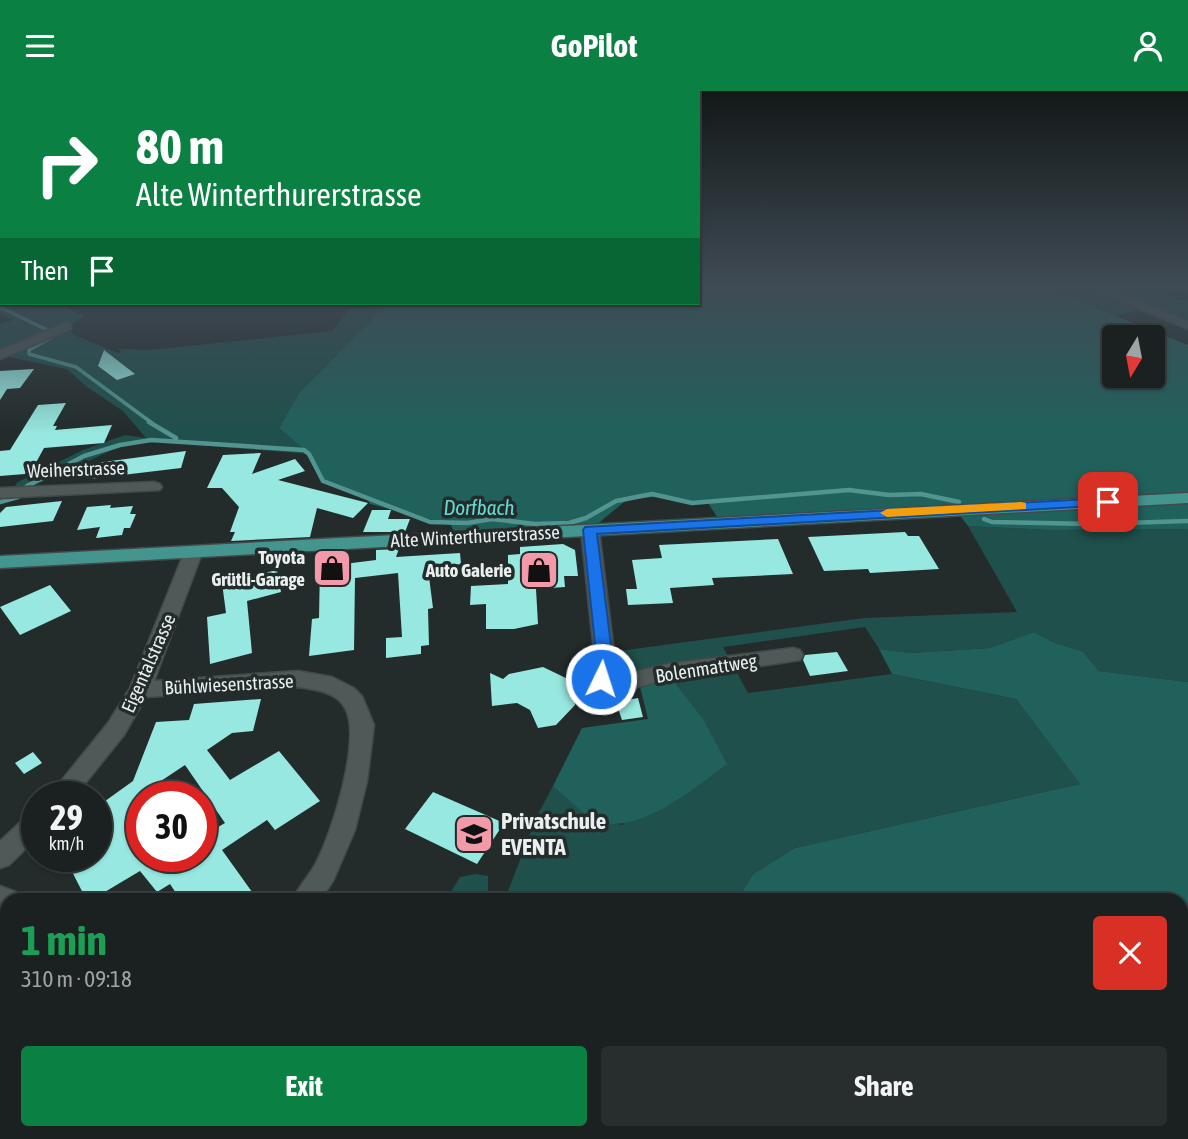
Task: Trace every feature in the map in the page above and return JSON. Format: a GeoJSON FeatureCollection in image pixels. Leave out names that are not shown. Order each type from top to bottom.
{"type":"FeatureCollection","features":[{"type":"Feature","properties":{"kind":"main road","name":"Alte Winterthurerstrasse"},"geometry":{"type":"LineString","coordinates":[[0,562],[1188,498]]}},
{"type":"Feature","properties":{"kind":"street"},"geometry":{"type":"LineString","coordinates":[[0,355],[44,336]]}},
{"type":"Feature","properties":{"kind":"street","name":"Weiherstrasse"},"geometry":{"type":"LineString","coordinates":[[0,493],[154,487]]}},
{"type":"Feature","properties":{"kind":"street","name":"Bolenmattweg"},"geometry":{"type":"LineString","coordinates":[[590,530],[604,653],[601,679],[638,679],[793,655]]}},
{"type":"Feature","properties":{"kind":"street","name":"Eigentalstrasse"},"geometry":{"type":"LineString","coordinates":[[73,781],[116,729],[140,690],[193,553]]}},
{"type":"Feature","properties":{"kind":"street","name":"Bühlwiesenstrasse"},"geometry":{"type":"LineString","coordinates":[[140,690],[298,679],[326,683],[354,702],[363,725],[355,781],[343,830],[324,873],[310,893]]}},
{"type":"Feature","properties":{"kind":"street"},"geometry":{"type":"LineString","coordinates":[[0,857],[21,837]]}},
{"type":"Feature","properties":{"kind":"shaded area"},"geometry":{"type":"Polygon","coordinates":[[[0,336],[76,336],[118,353],[122,352],[118,349],[151,350],[285,336],[355,336],[298,394],[279,428],[309,454],[147,441],[117,448],[29,488],[12,489],[18,482],[83,450],[125,435],[146,438],[123,411],[87,387],[67,369],[0,355],[0,336]]]}},
{"type":"Feature","properties":{"kind":"shaded area"},"geometry":{"type":"Polygon","coordinates":[[[355,336],[1102,336],[1102,389],[1166,389],[1166,336],[1188,345],[1188,529],[1049,530],[968,526],[955,509],[721,523],[708,503],[659,497],[629,498],[590,530],[456,537],[451,525],[370,504],[366,497],[323,481],[309,454],[279,428],[298,394],[355,336]]]}},
{"type":"Feature","properties":{"kind":"shaded area"},"geometry":{"type":"Polygon","coordinates":[[[968,526],[1049,530],[1188,529],[1188,682],[1099,671],[1082,651],[1055,643],[1034,632],[990,648],[910,653],[879,649],[865,627],[723,647],[748,693],[892,674],[1016,699],[1080,784],[795,848],[753,874],[742,893],[507,893],[536,818],[553,786],[593,819],[623,825],[666,673],[601,679],[604,653],[864,618],[1017,612],[968,526]]]}},
{"type":"Feature","properties":{"kind":"shaded area"},"geometry":{"type":"Polygon","coordinates":[[[1034,632],[1055,643],[1082,651],[1099,671],[1188,682],[1188,893],[742,893],[753,874],[795,848],[1080,784],[1016,699],[892,674],[879,649],[910,653],[990,648],[1034,632]]]}},
{"type":"Feature","properties":{"kind":"shaded area"},"geometry":{"type":"Polygon","coordinates":[[[666,672],[703,719],[727,764],[681,798],[643,818],[607,824],[591,818],[553,786],[582,728],[648,719],[638,679],[666,672]]]}},
{"type":"Feature","properties":{"kind":"shaded area"},"geometry":{"type":"Polygon","coordinates":[[[475,874],[488,876],[488,893],[452,893],[460,877],[475,874]]]}},
{"type":"Feature","properties":{"kind":"building"},"geometry":{"type":"Polygon","coordinates":[[[104,350],[135,374],[117,380],[98,366],[104,350]]]}},
{"type":"Feature","properties":{"kind":"building"},"geometry":{"type":"Polygon","coordinates":[[[34,369],[20,388],[7,389],[0,400],[0,371],[34,369]]]}},
{"type":"Feature","properties":{"kind":"building"},"geometry":{"type":"Polygon","coordinates":[[[66,403],[53,426],[57,426],[55,430],[112,425],[104,443],[44,448],[33,468],[28,469],[25,474],[0,476],[0,451],[10,450],[38,405],[66,403]]]}},
{"type":"Feature","properties":{"kind":"building"},"geometry":{"type":"Polygon","coordinates":[[[186,451],[181,468],[89,479],[96,463],[186,451]]]}},
{"type":"Feature","properties":{"kind":"building"},"geometry":{"type":"Polygon","coordinates":[[[261,453],[252,474],[295,459],[305,471],[278,480],[368,503],[353,518],[317,508],[310,537],[231,541],[235,532],[230,532],[239,507],[222,488],[207,488],[223,455],[261,453]]]}},
{"type":"Feature","properties":{"kind":"building"},"geometry":{"type":"Polygon","coordinates":[[[62,501],[53,521],[0,527],[0,513],[6,507],[62,501]]]}},
{"type":"Feature","properties":{"kind":"building"},"geometry":{"type":"Polygon","coordinates":[[[111,505],[110,508],[133,506],[130,514],[136,514],[130,528],[124,528],[122,535],[96,538],[100,527],[77,530],[87,507],[111,505]]]}},
{"type":"Feature","properties":{"kind":"building"},"geometry":{"type":"Polygon","coordinates":[[[372,510],[391,510],[388,519],[410,519],[405,532],[363,532],[372,510]]]}},
{"type":"Feature","properties":{"kind":"building"},"geometry":{"type":"Polygon","coordinates":[[[905,532],[908,536],[919,536],[939,569],[870,573],[868,569],[824,571],[808,537],[905,532]]]}},
{"type":"Feature","properties":{"kind":"building"},"geometry":{"type":"Polygon","coordinates":[[[778,539],[793,574],[712,578],[714,585],[670,588],[673,603],[628,605],[626,589],[637,589],[632,560],[662,558],[659,545],[778,539]]]}},
{"type":"Feature","properties":{"kind":"building"},"geometry":{"type":"Polygon","coordinates":[[[563,544],[575,550],[578,576],[564,576],[565,587],[536,589],[538,624],[514,629],[486,629],[486,604],[470,605],[471,586],[508,584],[508,555],[520,554],[520,547],[563,544]]]}},
{"type":"Feature","properties":{"kind":"building"},"geometry":{"type":"Polygon","coordinates":[[[399,549],[396,557],[460,553],[461,564],[428,569],[433,608],[428,609],[429,645],[421,646],[421,654],[386,658],[386,638],[402,637],[398,573],[355,578],[354,650],[309,656],[312,619],[319,618],[320,567],[376,560],[376,550],[399,549]]]}},
{"type":"Feature","properties":{"kind":"building"},"geometry":{"type":"Polygon","coordinates":[[[277,570],[281,592],[247,601],[252,653],[210,664],[207,617],[226,613],[222,583],[277,570]]]}},
{"type":"Feature","properties":{"kind":"building"},"geometry":{"type":"Polygon","coordinates":[[[50,585],[71,611],[20,635],[0,607],[50,585]]]}},
{"type":"Feature","properties":{"kind":"building"},"geometry":{"type":"Polygon","coordinates":[[[837,652],[848,671],[810,676],[803,660],[805,655],[837,652]]]}},
{"type":"Feature","properties":{"kind":"building"},"geometry":{"type":"Polygon","coordinates":[[[543,667],[570,680],[575,705],[556,725],[538,728],[530,710],[517,703],[492,706],[490,673],[503,679],[509,674],[543,667]]]}},
{"type":"Feature","properties":{"kind":"building"},"geometry":{"type":"Polygon","coordinates":[[[638,698],[643,717],[622,720],[616,702],[638,698]]]}},
{"type":"Feature","properties":{"kind":"building"},"geometry":{"type":"Polygon","coordinates":[[[261,699],[253,731],[232,733],[207,750],[230,780],[279,751],[320,801],[275,830],[267,820],[222,850],[253,893],[176,893],[170,884],[157,892],[141,872],[217,872],[217,828],[225,823],[217,811],[217,781],[196,781],[185,765],[161,781],[133,781],[156,722],[189,720],[194,704],[261,699]]]}},
{"type":"Feature","properties":{"kind":"building"},"geometry":{"type":"Polygon","coordinates":[[[33,752],[42,763],[24,774],[15,763],[33,752]]]}},
{"type":"Feature","properties":{"kind":"building"},"geometry":{"type":"Polygon","coordinates":[[[126,786],[126,872],[138,872],[103,893],[83,893],[72,872],[112,872],[112,796],[126,786]]]}},
{"type":"Feature","properties":{"kind":"building"},"geometry":{"type":"Polygon","coordinates":[[[433,792],[504,823],[477,864],[405,829],[433,792]]]}},
{"type":"Feature","properties":{"kind":"waterway"},"geometry":{"type":"LineString","coordinates":[[54,336],[29,350],[29,354],[76,367],[152,423]]}},
{"type":"Feature","properties":{"kind":"waterway"},"geometry":{"type":"LineString","coordinates":[[149,422],[176,438]]}},
{"type":"Feature","properties":{"kind":"waterway","name":"Dorfbach"},"geometry":{"type":"LineString","coordinates":[[27,486],[84,456],[120,445],[151,440],[304,450],[309,454],[323,481],[430,522],[467,523],[492,519],[535,524],[569,523],[586,518],[616,501],[652,494],[692,503],[849,490],[889,495],[921,494],[959,502]]}},
{"type":"Feature","properties":{"kind":"waterway","name":"Dorfbach"},"geometry":{"type":"LineString","coordinates":[[0,502],[18,497]]}},
{"type":"Feature","properties":{"kind":"waterway","name":"Dorfbach"},"geometry":{"type":"LineString","coordinates":[[984,519],[992,522],[1091,524],[1188,521]]}},
{"type":"Feature","properties":{"kind":"slow traffic"},"geometry":{"type":"LineString","coordinates":[[887,513],[1021,506]]}},
{"type":"Feature","properties":{"kind":"place","name":"Toyota Grütli-Garage"},"geometry":{"type":"Point","coordinates":[332,568]}},
{"type":"Feature","properties":{"kind":"place","name":"Auto Galerie"},"geometry":{"type":"Point","coordinates":[539,570]}},
{"type":"Feature","properties":{"kind":"place","name":"Privatschule EVENTA"},"geometry":{"type":"Point","coordinates":[474,834]}},
{"type":"Feature","properties":{"kind":"route"},"geometry":{"type":"LineString","coordinates":[[601,679],[604,653],[590,530],[1108,502]]}}]}
